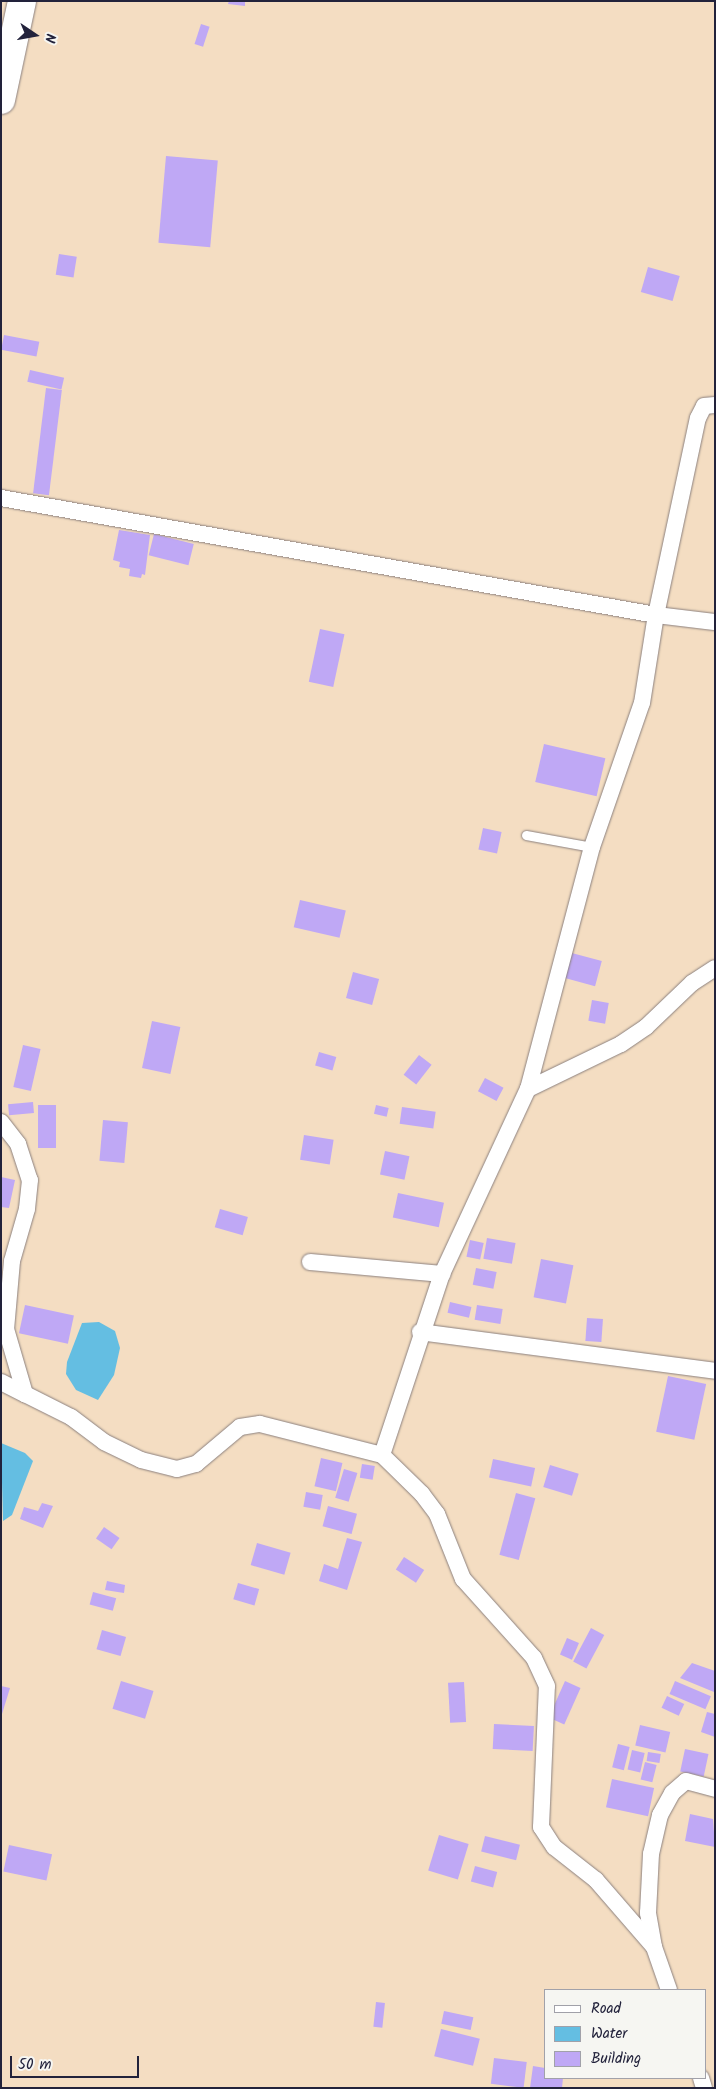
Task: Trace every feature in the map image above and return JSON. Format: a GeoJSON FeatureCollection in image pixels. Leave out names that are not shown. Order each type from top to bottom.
{"type":"FeatureCollection","features":[{"type":"Feature","properties":{"kind":"highway"},"geometry":{"type":"LineString","coordinates":[[1,100],[22,1]]}},
{"type":"Feature","properties":{"kind":"street"},"geometry":{"type":"LineString","coordinates":[[382,1455],[420,1332],[442,1274],[528,1089],[592,847],[642,703],[656,615],[698,418],[704,406],[715,405]]}},
{"type":"Feature","properties":{"kind":"street"},"geometry":{"type":"LineString","coordinates":[[1,498],[656,615],[715,622]]}},
{"type":"Feature","properties":{"kind":"street"},"geometry":{"type":"LineString","coordinates":[[528,1089],[621,1044],[646,1027],[692,983],[715,968]]}},
{"type":"Feature","properties":{"kind":"street"},"geometry":{"type":"LineString","coordinates":[[1,1122],[18,1144],[30,1180],[27,1209],[12,1261],[6,1329],[25,1394]]}},
{"type":"Feature","properties":{"kind":"street"},"geometry":{"type":"LineString","coordinates":[[310,1262],[442,1274]]}},
{"type":"Feature","properties":{"kind":"street"},"geometry":{"type":"LineString","coordinates":[[420,1332],[715,1371]]}},
{"type":"Feature","properties":{"kind":"street"},"geometry":{"type":"LineString","coordinates":[[1,1382],[71,1417],[104,1442],[141,1460],[177,1469],[196,1464],[240,1427],[260,1424],[382,1455],[422,1494],[437,1514],[463,1579],[534,1658],[547,1686],[541,1827],[554,1848],[596,1880],[654,1947]]}},
{"type":"Feature","properties":{"kind":"street"},"geometry":{"type":"LineString","coordinates":[[669,1989],[654,1947],[648,1913],[651,1854],[660,1815],[672,1793],[686,1781],[715,1789]]}},
{"type":"Feature","properties":{"kind":"lane"},"geometry":{"type":"LineString","coordinates":[[526,835],[592,847]]}},
{"type":"Feature","properties":{"kind":"water"},"geometry":{"type":"Polygon","coordinates":[[[99,1322],[115,1331],[120,1348],[114,1375],[98,1400],[76,1390],[66,1374],[67,1362],[82,1323],[99,1322]]]}},
{"type":"Feature","properties":{"kind":"water"},"geometry":{"type":"Polygon","coordinates":[[[1,1443],[25,1453],[33,1461],[12,1515],[3,1521],[1,1443]]]}},
{"type":"Feature","properties":{"kind":"building"},"geometry":{"type":"Polygon","coordinates":[[[229,1],[245,1],[245,6],[228,4],[229,1]]]}},
{"type":"Feature","properties":{"kind":"building"},"geometry":{"type":"Polygon","coordinates":[[[201,24],[210,27],[203,47],[195,44],[201,24]]]}},
{"type":"Feature","properties":{"kind":"building"},"geometry":{"type":"Polygon","coordinates":[[[166,156],[218,161],[210,247],[158,243],[166,156]]]}},
{"type":"Feature","properties":{"kind":"building"},"geometry":{"type":"Polygon","coordinates":[[[59,254],[77,257],[73,278],[56,275],[59,254]]]}},
{"type":"Feature","properties":{"kind":"building"},"geometry":{"type":"Polygon","coordinates":[[[648,267],[680,276],[673,301],[641,292],[648,267]]]}},
{"type":"Feature","properties":{"kind":"building"},"geometry":{"type":"Polygon","coordinates":[[[4,335],[39,342],[36,357],[1,350],[4,335]]]}},
{"type":"Feature","properties":{"kind":"building"},"geometry":{"type":"Polygon","coordinates":[[[30,370],[64,378],[61,390],[27,382],[30,370]]]}},
{"type":"Feature","properties":{"kind":"building"},"geometry":{"type":"Polygon","coordinates":[[[46,388],[62,390],[49,495],[33,493],[46,388]]]}},
{"type":"Feature","properties":{"kind":"building"},"geometry":{"type":"Polygon","coordinates":[[[119,530],[150,535],[145,575],[142,574],[141,578],[129,576],[130,569],[119,567],[120,562],[113,560],[119,530]]]}},
{"type":"Feature","properties":{"kind":"building"},"geometry":{"type":"Polygon","coordinates":[[[154,534],[194,544],[188,565],[149,555],[154,534]]]}},
{"type":"Feature","properties":{"kind":"building"},"geometry":{"type":"Polygon","coordinates":[[[320,629],[344,634],[333,687],[309,682],[320,629]]]}},
{"type":"Feature","properties":{"kind":"building"},"geometry":{"type":"Polygon","coordinates":[[[544,744],[605,758],[597,796],[535,782],[544,744]]]}},
{"type":"Feature","properties":{"kind":"building"},"geometry":{"type":"Polygon","coordinates":[[[483,828],[502,832],[497,853],[478,850],[483,828]]]}},
{"type":"Feature","properties":{"kind":"building"},"geometry":{"type":"Polygon","coordinates":[[[300,900],[346,911],[339,938],[294,927],[300,900]]]}},
{"type":"Feature","properties":{"kind":"building"},"geometry":{"type":"Polygon","coordinates":[[[568,952],[602,961],[595,986],[561,977],[568,952]]]}},
{"type":"Feature","properties":{"kind":"building"},"geometry":{"type":"Polygon","coordinates":[[[353,972],[379,979],[372,1005],[346,998],[353,972]]]}},
{"type":"Feature","properties":{"kind":"building"},"geometry":{"type":"Polygon","coordinates":[[[592,1000],[609,1003],[605,1024],[588,1021],[592,1000]]]}},
{"type":"Feature","properties":{"kind":"building"},"geometry":{"type":"Polygon","coordinates":[[[152,1021],[180,1027],[170,1074],[142,1068],[152,1021]]]}},
{"type":"Feature","properties":{"kind":"building"},"geometry":{"type":"Polygon","coordinates":[[[23,1045],[41,1049],[31,1091],[13,1087],[23,1045]]]}},
{"type":"Feature","properties":{"kind":"building"},"geometry":{"type":"Polygon","coordinates":[[[319,1052],[336,1057],[332,1070],[315,1065],[319,1052]]]}},
{"type":"Feature","properties":{"kind":"building"},"geometry":{"type":"Polygon","coordinates":[[[419,1055],[432,1065],[416,1085],[404,1075],[419,1055]]]}},
{"type":"Feature","properties":{"kind":"building"},"geometry":{"type":"Polygon","coordinates":[[[485,1078],[504,1088],[496,1101],[478,1091],[485,1078]]]}},
{"type":"Feature","properties":{"kind":"building"},"geometry":{"type":"Polygon","coordinates":[[[33,1102],[34,1113],[9,1115],[8,1104],[33,1102]]]}},
{"type":"Feature","properties":{"kind":"building"},"geometry":{"type":"Polygon","coordinates":[[[38,1105],[56,1105],[56,1148],[38,1148],[38,1105]]]}},
{"type":"Feature","properties":{"kind":"building"},"geometry":{"type":"Polygon","coordinates":[[[376,1105],[389,1108],[387,1117],[374,1114],[376,1105]]]}},
{"type":"Feature","properties":{"kind":"building"},"geometry":{"type":"Polygon","coordinates":[[[402,1107],[436,1112],[433,1129],[400,1124],[402,1107]]]}},
{"type":"Feature","properties":{"kind":"building"},"geometry":{"type":"Polygon","coordinates":[[[103,1120],[128,1122],[124,1163],[99,1161],[103,1120]]]}},
{"type":"Feature","properties":{"kind":"building"},"geometry":{"type":"Polygon","coordinates":[[[304,1135],[334,1140],[330,1164],[300,1160],[304,1135]]]}},
{"type":"Feature","properties":{"kind":"building"},"geometry":{"type":"Polygon","coordinates":[[[385,1151],[409,1156],[404,1180],[380,1174],[385,1151]]]}},
{"type":"Feature","properties":{"kind":"building"},"geometry":{"type":"Polygon","coordinates":[[[1,1177],[15,1180],[9,1208],[1,1207],[1,1177]]]}},
{"type":"Feature","properties":{"kind":"building"},"geometry":{"type":"Polygon","coordinates":[[[398,1193],[444,1203],[439,1227],[393,1217],[398,1193]]]}},
{"type":"Feature","properties":{"kind":"building"},"geometry":{"type":"Polygon","coordinates":[[[220,1209],[248,1217],[243,1235],[215,1227],[220,1209]]]}},
{"type":"Feature","properties":{"kind":"building"},"geometry":{"type":"Polygon","coordinates":[[[487,1238],[516,1243],[512,1264],[483,1259],[487,1238]]]}},
{"type":"Feature","properties":{"kind":"building"},"geometry":{"type":"Polygon","coordinates":[[[470,1240],[484,1243],[480,1260],[466,1257],[470,1240]]]}},
{"type":"Feature","properties":{"kind":"building"},"geometry":{"type":"Polygon","coordinates":[[[541,1259],[573,1265],[566,1304],[534,1297],[541,1259]]]}},
{"type":"Feature","properties":{"kind":"building"},"geometry":{"type":"Polygon","coordinates":[[[476,1268],[497,1272],[493,1289],[473,1285],[476,1268]]]}},
{"type":"Feature","properties":{"kind":"building"},"geometry":{"type":"Polygon","coordinates":[[[450,1302],[471,1307],[469,1318],[448,1313],[450,1302]]]}},
{"type":"Feature","properties":{"kind":"building"},"geometry":{"type":"Polygon","coordinates":[[[25,1305],[74,1315],[68,1344],[19,1333],[25,1305]]]}},
{"type":"Feature","properties":{"kind":"building"},"geometry":{"type":"Polygon","coordinates":[[[477,1305],[503,1309],[500,1324],[475,1320],[477,1305]]]}},
{"type":"Feature","properties":{"kind":"building"},"geometry":{"type":"Polygon","coordinates":[[[587,1318],[603,1319],[601,1342],[585,1341],[587,1318]]]}},
{"type":"Feature","properties":{"kind":"building"},"geometry":{"type":"Polygon","coordinates":[[[668,1376],[706,1384],[694,1440],[656,1432],[668,1376]]]}},
{"type":"Feature","properties":{"kind":"building"},"geometry":{"type":"Polygon","coordinates":[[[321,1458],[342,1463],[336,1491],[314,1486],[321,1458]]]}},
{"type":"Feature","properties":{"kind":"building"},"geometry":{"type":"Polygon","coordinates":[[[493,1459],[535,1468],[531,1487],[489,1478],[493,1459]]]}},
{"type":"Feature","properties":{"kind":"building"},"geometry":{"type":"Polygon","coordinates":[[[362,1464],[375,1466],[373,1480],[360,1478],[362,1464]]]}},
{"type":"Feature","properties":{"kind":"building"},"geometry":{"type":"Polygon","coordinates":[[[550,1465],[579,1474],[572,1496],[543,1487],[550,1465]]]}},
{"type":"Feature","properties":{"kind":"building"},"geometry":{"type":"Polygon","coordinates":[[[344,1469],[357,1473],[349,1502],[335,1498],[344,1469]]]}},
{"type":"Feature","properties":{"kind":"building"},"geometry":{"type":"Polygon","coordinates":[[[306,1492],[323,1495],[320,1510],[303,1507],[306,1492]]]}},
{"type":"Feature","properties":{"kind":"building"},"geometry":{"type":"Polygon","coordinates":[[[516,1493],[535,1498],[519,1560],[499,1555],[516,1493]]]}},
{"type":"Feature","properties":{"kind":"building"},"geometry":{"type":"Polygon","coordinates":[[[42,1503],[53,1506],[43,1528],[20,1519],[24,1507],[38,1511],[42,1503]]]}},
{"type":"Feature","properties":{"kind":"building"},"geometry":{"type":"Polygon","coordinates":[[[328,1506],[357,1514],[352,1534],[323,1526],[328,1506]]]}},
{"type":"Feature","properties":{"kind":"building"},"geometry":{"type":"Polygon","coordinates":[[[104,1527],[120,1538],[112,1549],[96,1538],[104,1527]]]}},
{"type":"Feature","properties":{"kind":"building"},"geometry":{"type":"Polygon","coordinates":[[[347,1538],[362,1542],[347,1590],[319,1581],[324,1564],[338,1569],[347,1538]]]}},
{"type":"Feature","properties":{"kind":"building"},"geometry":{"type":"Polygon","coordinates":[[[257,1543],[291,1553],[284,1575],[251,1565],[257,1543]]]}},
{"type":"Feature","properties":{"kind":"building"},"geometry":{"type":"Polygon","coordinates":[[[404,1557],[424,1570],[416,1583],[396,1570],[404,1557]]]}},
{"type":"Feature","properties":{"kind":"building"},"geometry":{"type":"Polygon","coordinates":[[[107,1581],[125,1585],[124,1593],[105,1590],[107,1581]]]}},
{"type":"Feature","properties":{"kind":"building"},"geometry":{"type":"Polygon","coordinates":[[[238,1583],[259,1589],[254,1605],[233,1599],[238,1583]]]}},
{"type":"Feature","properties":{"kind":"building"},"geometry":{"type":"Polygon","coordinates":[[[93,1592],[116,1598],[113,1611],[90,1605],[93,1592]]]}},
{"type":"Feature","properties":{"kind":"building"},"geometry":{"type":"Polygon","coordinates":[[[591,1628],[604,1635],[586,1669],[573,1662],[591,1628]]]}},
{"type":"Feature","properties":{"kind":"building"},"geometry":{"type":"Polygon","coordinates":[[[102,1630],[126,1637],[121,1656],[96,1649],[102,1630]]]}},
{"type":"Feature","properties":{"kind":"building"},"geometry":{"type":"Polygon","coordinates":[[[567,1638],[579,1643],[572,1660],[560,1655],[567,1638]]]}},
{"type":"Feature","properties":{"kind":"building"},"geometry":{"type":"Polygon","coordinates":[[[692,1663],[715,1671],[714,1692],[680,1678],[692,1663]]]}},
{"type":"Feature","properties":{"kind":"building"},"geometry":{"type":"Polygon","coordinates":[[[121,1681],[154,1691],[145,1719],[113,1709],[121,1681]]]}},
{"type":"Feature","properties":{"kind":"building"},"geometry":{"type":"Polygon","coordinates":[[[565,1681],[581,1688],[564,1724],[549,1718],[565,1681]]]}},
{"type":"Feature","properties":{"kind":"building"},"geometry":{"type":"Polygon","coordinates":[[[675,1681],[711,1696],[705,1709],[670,1694],[675,1681]]]}},
{"type":"Feature","properties":{"kind":"building"},"geometry":{"type":"Polygon","coordinates":[[[464,1682],[466,1722],[450,1723],[448,1683],[464,1682]]]}},
{"type":"Feature","properties":{"kind":"building"},"geometry":{"type":"Polygon","coordinates":[[[1,1686],[10,1688],[2,1714],[1,1714],[1,1686]]]}},
{"type":"Feature","properties":{"kind":"building"},"geometry":{"type":"Polygon","coordinates":[[[667,1696],[684,1704],[679,1716],[662,1708],[667,1696]]]}},
{"type":"Feature","properties":{"kind":"building"},"geometry":{"type":"Polygon","coordinates":[[[707,1712],[715,1714],[715,1737],[701,1732],[707,1712]]]}},
{"type":"Feature","properties":{"kind":"building"},"geometry":{"type":"Polygon","coordinates":[[[494,1724],[534,1726],[533,1751],[493,1749],[494,1724]]]}},
{"type":"Feature","properties":{"kind":"building"},"geometry":{"type":"Polygon","coordinates":[[[640,1725],[670,1732],[665,1752],[635,1745],[640,1725]]]}},
{"type":"Feature","properties":{"kind":"building"},"geometry":{"type":"Polygon","coordinates":[[[618,1744],[630,1747],[624,1770],[612,1767],[618,1744]]]}},
{"type":"Feature","properties":{"kind":"building"},"geometry":{"type":"Polygon","coordinates":[[[685,1749],[708,1754],[704,1776],[680,1771],[685,1749]]]}},
{"type":"Feature","properties":{"kind":"building"},"geometry":{"type":"Polygon","coordinates":[[[632,1750],[645,1753],[640,1772],[628,1769],[632,1750]]]}},
{"type":"Feature","properties":{"kind":"building"},"geometry":{"type":"Polygon","coordinates":[[[648,1752],[661,1754],[659,1763],[647,1761],[648,1752]]]}},
{"type":"Feature","properties":{"kind":"building"},"geometry":{"type":"Polygon","coordinates":[[[645,1762],[657,1765],[652,1782],[641,1779],[645,1762]]]}},
{"type":"Feature","properties":{"kind":"building"},"geometry":{"type":"Polygon","coordinates":[[[612,1779],[654,1788],[648,1816],[606,1807],[612,1779]]]}},
{"type":"Feature","properties":{"kind":"building"},"geometry":{"type":"Polygon","coordinates":[[[690,1814],[713,1819],[715,1847],[685,1841],[690,1814]]]}},
{"type":"Feature","properties":{"kind":"building"},"geometry":{"type":"Polygon","coordinates":[[[439,1835],[469,1844],[458,1879],[428,1870],[439,1835]]]}},
{"type":"Feature","properties":{"kind":"building"},"geometry":{"type":"Polygon","coordinates":[[[485,1836],[520,1845],[516,1860],[481,1852],[485,1836]]]}},
{"type":"Feature","properties":{"kind":"building"},"geometry":{"type":"Polygon","coordinates":[[[9,1845],[52,1854],[46,1881],[3,1871],[9,1845]]]}},
{"type":"Feature","properties":{"kind":"building"},"geometry":{"type":"Polygon","coordinates":[[[475,1866],[497,1872],[493,1887],[471,1881],[475,1866]]]}},
{"type":"Feature","properties":{"kind":"building"},"geometry":{"type":"Polygon","coordinates":[[[376,2002],[385,2003],[382,2028],[373,2027],[376,2002]]]}},
{"type":"Feature","properties":{"kind":"building"},"geometry":{"type":"Polygon","coordinates":[[[444,2011],[473,2017],[471,2030],[441,2024],[444,2011]]]}},
{"type":"Feature","properties":{"kind":"building"},"geometry":{"type":"Polygon","coordinates":[[[441,2029],[480,2039],[473,2066],[434,2056],[441,2029]]]}},
{"type":"Feature","properties":{"kind":"building"},"geometry":{"type":"Polygon","coordinates":[[[494,2058],[527,2062],[524,2088],[491,2084],[494,2058]]]}},
{"type":"Feature","properties":{"kind":"building"},"geometry":{"type":"Polygon","coordinates":[[[533,2066],[544,2068],[544,2079],[563,2079],[562,2088],[530,2088],[533,2066]]]}}]}
